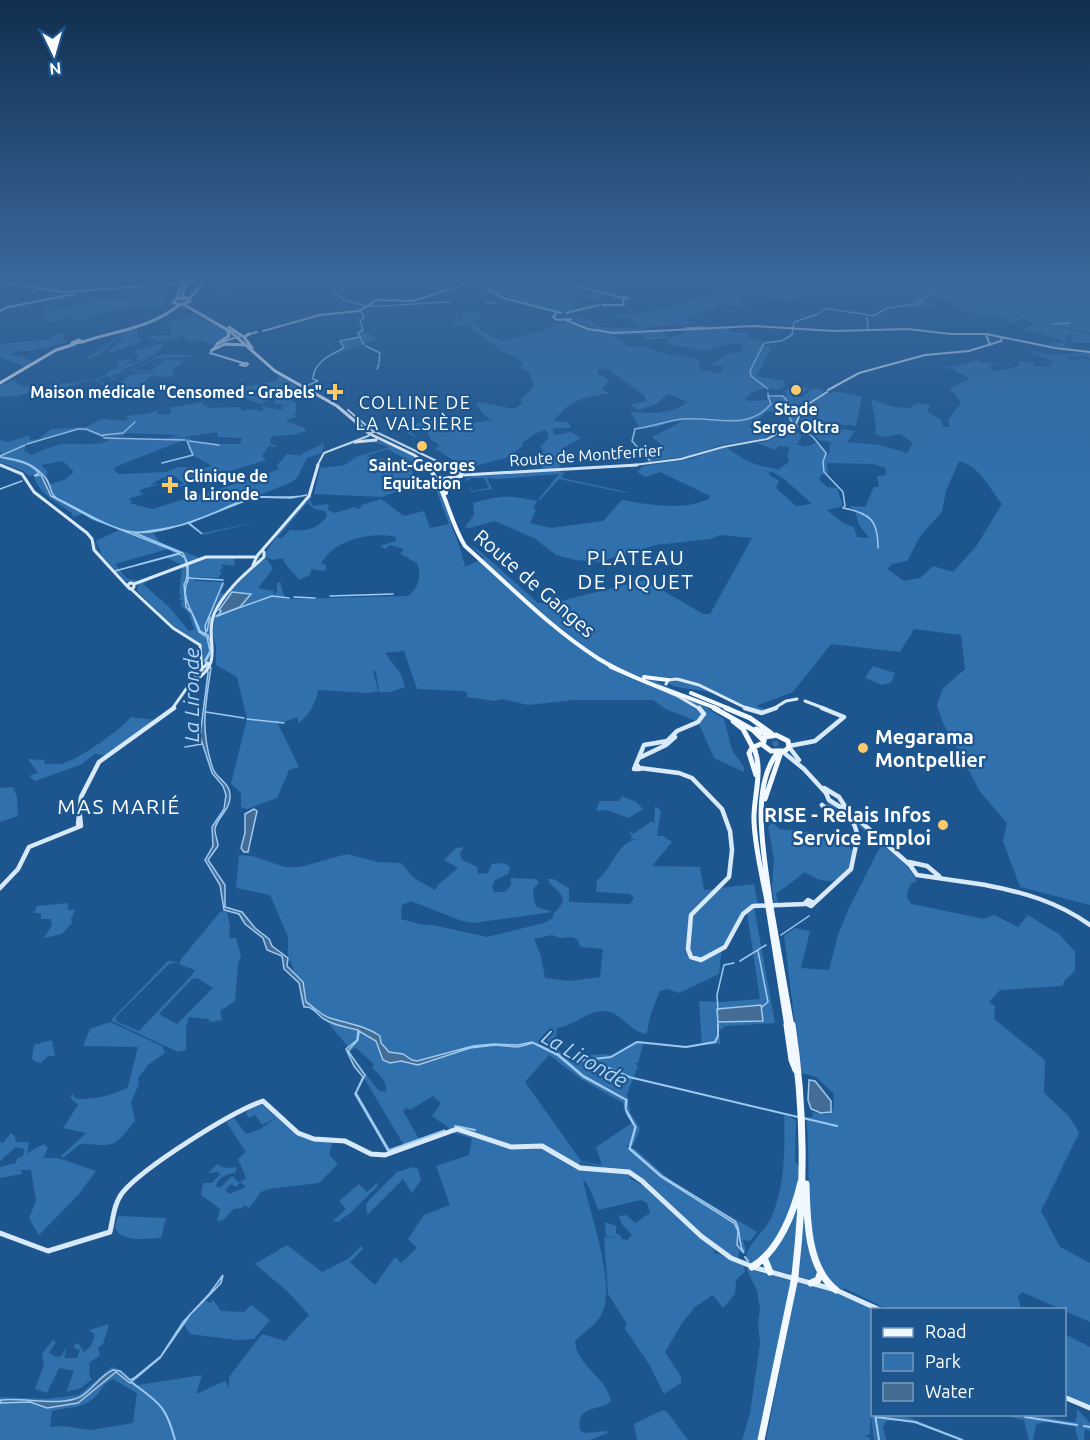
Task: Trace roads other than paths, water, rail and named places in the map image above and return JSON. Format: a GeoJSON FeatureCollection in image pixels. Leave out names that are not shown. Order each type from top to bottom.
{"type":"FeatureCollection","features":[{"type":"Feature","properties":{"kind":"main road"},"geometry":{"type":"LineString","coordinates":[[0,383],[22,373],[58,349],[67,346]]}},
{"type":"Feature","properties":{"kind":"main road"},"geometry":{"type":"LineString","coordinates":[[211,351],[218,346]]}},
{"type":"Feature","properties":{"kind":"main road"},"geometry":{"type":"LineString","coordinates":[[246,346],[252,350]]}},
{"type":"Feature","properties":{"kind":"main road","name":"Route de Ganges"},"geometry":{"type":"LineString","coordinates":[[248,346],[262,361],[282,376],[337,406],[376,438],[420,458],[430,467],[438,479],[458,535],[465,546],[558,628],[621,671],[698,699],[736,719],[763,741],[768,750],[780,753]]}},
{"type":"Feature","properties":{"kind":"main road","name":"Route de Ganges"},"geometry":{"type":"LineString","coordinates":[[248,346],[285,376],[341,407],[375,435],[429,463],[439,476],[460,536],[471,550],[584,646],[611,663],[642,677],[750,718],[770,734],[779,735],[789,745]]}},
{"type":"Feature","properties":{"kind":"main road"},"geometry":{"type":"LineString","coordinates":[[250,346],[252,350]]}},
{"type":"Feature","properties":{"kind":"main road"},"geometry":{"type":"LineString","coordinates":[[353,420],[367,436],[420,458]]}},
{"type":"Feature","properties":{"kind":"main road"},"geometry":{"type":"LineString","coordinates":[[355,442],[367,436]]}},
{"type":"Feature","properties":{"kind":"main road"},"geometry":{"type":"LineString","coordinates":[[355,442],[373,439]]}},
{"type":"Feature","properties":{"kind":"main road"},"geometry":{"type":"LineString","coordinates":[[449,502],[443,480],[463,475]]}},
{"type":"Feature","properties":{"kind":"main road"},"geometry":{"type":"LineString","coordinates":[[642,677],[666,684]]}},
{"type":"Feature","properties":{"kind":"main road"},"geometry":{"type":"LineString","coordinates":[[698,699],[740,726],[760,765],[753,807],[792,1060],[800,1078],[803,1128],[802,1206],[794,1278],[761,1440]]}},
{"type":"Feature","properties":{"kind":"main road"},"geometry":{"type":"LineString","coordinates":[[756,783],[756,767],[749,753],[770,734]]}},
{"type":"Feature","properties":{"kind":"main road"},"geometry":{"type":"LineString","coordinates":[[759,840],[769,768],[774,756],[789,745]]}},
{"type":"Feature","properties":{"kind":"main road"},"geometry":{"type":"LineString","coordinates":[[759,840],[765,797],[780,753]]}},
{"type":"Feature","properties":{"kind":"main road"},"geometry":{"type":"LineString","coordinates":[[801,1098],[806,1124],[807,1210],[820,1271],[824,1280],[836,1290]]}},
{"type":"Feature","properties":{"kind":"main road"},"geometry":{"type":"LineString","coordinates":[[752,1267],[759,1264],[765,1257],[786,1223],[796,1200],[801,1174],[803,1128]]}},
{"type":"Feature","properties":{"kind":"main road"},"geometry":{"type":"LineString","coordinates":[[765,1257],[765,1265],[770,1272]]}},
{"type":"Feature","properties":{"kind":"main road"},"geometry":{"type":"LineString","coordinates":[[811,1283],[819,1279],[820,1271]]}},
{"type":"Feature","properties":{"kind":"street"},"geometry":{"type":"LineString","coordinates":[[211,351],[218,346]]}},
{"type":"Feature","properties":{"kind":"street","name":"Route de Montferrier"},"geometry":{"type":"LineString","coordinates":[[463,475],[614,468],[664,461],[767,439],[795,424],[802,408],[859,373],[925,355],[959,352],[985,346]]}},
{"type":"Feature","properties":{"kind":"street"},"geometry":{"type":"LineString","coordinates":[[1046,346],[1090,351]]}},
{"type":"Feature","properties":{"kind":"street"},"geometry":{"type":"LineString","coordinates":[[211,351],[241,363]]}},
{"type":"Feature","properties":{"kind":"street"},"geometry":{"type":"LineString","coordinates":[[341,407],[349,410],[376,432],[463,475]]}},
{"type":"Feature","properties":{"kind":"street"},"geometry":{"type":"LineString","coordinates":[[367,436],[376,432]]}},
{"type":"Feature","properties":{"kind":"street"},"geometry":{"type":"LineString","coordinates":[[0,888],[18,869],[31,845],[79,825],[84,788],[100,761],[170,712],[214,650],[210,629],[215,612],[233,586],[253,565],[310,494],[314,473],[324,453],[355,442]]}},
{"type":"Feature","properties":{"kind":"street"},"geometry":{"type":"LineString","coordinates":[[0,465],[22,474],[32,490],[87,533],[92,539],[94,550],[123,580],[132,586],[171,626],[200,645],[202,670]]}},
{"type":"Feature","properties":{"kind":"street"},"geometry":{"type":"LineString","coordinates":[[132,586],[208,556],[260,556]]}},
{"type":"Feature","properties":{"kind":"street"},"geometry":{"type":"LineString","coordinates":[[590,652],[615,671],[666,684],[693,684],[758,712],[771,712],[789,698],[797,699]]}},
{"type":"Feature","properties":{"kind":"street"},"geometry":{"type":"LineString","coordinates":[[666,684],[703,712],[703,717],[698,722],[681,729],[669,740],[646,744],[640,750],[639,767],[679,773],[692,778],[722,809],[730,831],[732,846],[729,877],[692,915],[688,949],[691,957],[701,960],[723,949],[743,914],[753,906],[805,904],[807,900],[812,902],[820,899],[831,886],[849,875],[857,854],[856,826],[837,811],[824,810],[822,805],[839,796],[853,815]]}},
{"type":"Feature","properties":{"kind":"street"},"geometry":{"type":"LineString","coordinates":[[805,701],[844,717],[815,741],[789,745],[793,754],[831,799],[840,800]]}},
{"type":"Feature","properties":{"kind":"street"},"geometry":{"type":"LineString","coordinates":[[639,759],[646,753],[664,747],[681,729]]}},
{"type":"Feature","properties":{"kind":"street"},"geometry":{"type":"LineString","coordinates":[[662,742],[664,747]]}},
{"type":"Feature","properties":{"kind":"street"},"geometry":{"type":"LineString","coordinates":[[640,750],[646,753]]}},
{"type":"Feature","properties":{"kind":"street"},"geometry":{"type":"LineString","coordinates":[[780,753],[799,763],[831,799],[853,815],[918,876],[986,885]]}},
{"type":"Feature","properties":{"kind":"street"},"geometry":{"type":"LineString","coordinates":[[898,855],[919,865],[927,866],[940,876],[1023,893],[1059,908],[1090,926]]}},
{"type":"Feature","properties":{"kind":"street"},"geometry":{"type":"LineString","coordinates":[[914,870],[919,865]]}},
{"type":"Feature","properties":{"kind":"street"},"geometry":{"type":"LineString","coordinates":[[929,876],[931,870]]}},
{"type":"Feature","properties":{"kind":"street"},"geometry":{"type":"LineString","coordinates":[[0,1233],[33,1247],[51,1251],[110,1232],[118,1200],[129,1186],[202,1134],[258,1101],[267,1102],[296,1132],[314,1139],[348,1141],[377,1156],[453,1129],[464,1130],[511,1147],[542,1146],[580,1168],[631,1173],[707,1241],[728,1256],[752,1267],[836,1290],[876,1308]]}},
{"type":"Feature","properties":{"kind":"street"},"geometry":{"type":"LineString","coordinates":[[1066,1397],[1090,1408]]}},
{"type":"Feature","properties":{"kind":"water"},"geometry":{"type":"Polygon","coordinates":[[[0,457],[20,461],[32,466],[43,474],[53,495],[58,499],[104,523],[51,496],[41,475],[34,476],[39,473],[21,462],[0,457]]]}},
{"type":"Feature","properties":{"kind":"water"},"geometry":{"type":"Polygon","coordinates":[[[301,496],[291,498],[257,497],[288,497],[301,496]]]}},
{"type":"Feature","properties":{"kind":"water"},"geometry":{"type":"Polygon","coordinates":[[[254,497],[209,515],[240,501],[254,497]]]}},
{"type":"Feature","properties":{"kind":"water"},"geometry":{"type":"Polygon","coordinates":[[[209,515],[189,523],[202,534],[188,523],[176,526],[209,515]]]}},
{"type":"Feature","properties":{"kind":"water"},"geometry":{"type":"Polygon","coordinates":[[[110,525],[139,532],[135,533],[183,553],[188,564],[185,593],[200,631],[208,635],[210,651],[207,637],[199,632],[192,613],[186,607],[184,584],[187,571],[185,558],[179,554],[115,571],[180,553],[110,525]]]}},
{"type":"Feature","properties":{"kind":"water"},"geometry":{"type":"Polygon","coordinates":[[[176,526],[152,532],[139,532],[176,526]]]}},
{"type":"Feature","properties":{"kind":"water"},"geometry":{"type":"Polygon","coordinates":[[[232,592],[251,594],[240,607],[218,616],[221,611],[219,610],[232,592]]]}},
{"type":"Feature","properties":{"kind":"water"},"geometry":{"type":"Polygon","coordinates":[[[210,651],[206,661],[211,668],[206,707],[206,743],[213,769],[228,787],[230,800],[215,828],[218,846],[208,860],[225,885],[225,907],[242,912],[255,928],[269,939],[272,946],[288,958],[287,966],[303,982],[306,1002],[327,1017],[374,1032],[380,1036],[381,1043],[389,1052],[403,1054],[412,1060],[417,1061],[473,1046],[494,1044],[518,1045],[532,1042],[558,1054],[584,1076],[627,1100],[626,1109],[636,1127],[630,1148],[662,1176],[735,1221],[738,1229],[744,1253],[737,1245],[738,1231],[734,1223],[661,1177],[629,1149],[635,1127],[626,1111],[625,1104],[626,1100],[583,1077],[557,1055],[533,1043],[518,1047],[495,1045],[470,1048],[418,1065],[401,1061],[390,1063],[383,1060],[376,1041],[359,1031],[358,1040],[348,1051],[365,1075],[356,1093],[389,1150],[445,1130],[388,1151],[355,1094],[363,1077],[354,1066],[346,1049],[357,1040],[358,1030],[332,1023],[313,1009],[304,1007],[299,983],[284,969],[282,956],[267,950],[263,938],[245,924],[239,914],[224,910],[220,885],[205,860],[213,846],[212,827],[224,809],[226,795],[223,786],[212,773],[200,736],[208,673],[205,660],[210,651]]]}},
{"type":"Feature","properties":{"kind":"water"},"geometry":{"type":"Polygon","coordinates":[[[254,809],[257,811],[248,852],[244,852],[241,848],[245,833],[245,814],[254,809]]]}},
{"type":"Feature","properties":{"kind":"water"},"geometry":{"type":"Polygon","coordinates":[[[761,1005],[763,1021],[718,1022],[717,1009],[761,1005]]]}},
{"type":"Feature","properties":{"kind":"water"},"geometry":{"type":"Polygon","coordinates":[[[809,1080],[815,1081],[831,1101],[831,1112],[821,1113],[811,1109],[808,1100],[809,1080]]]}},
{"type":"Feature","properties":{"kind":"water"},"geometry":{"type":"Polygon","coordinates":[[[223,1275],[221,1283],[190,1315],[160,1358],[130,1383],[116,1372],[78,1403],[47,1408],[30,1402],[0,1403],[1,1400],[10,1399],[52,1402],[72,1400],[85,1394],[104,1375],[113,1370],[120,1371],[130,1380],[134,1378],[161,1356],[183,1322],[223,1275]]]}},
{"type":"Feature","properties":{"kind":"waterway"},"geometry":{"type":"LineString","coordinates":[[306,386],[318,381],[313,379],[319,364],[328,356],[344,348],[343,346]]}},
{"type":"Feature","properties":{"kind":"waterway"},"geometry":{"type":"LineString","coordinates":[[366,346],[380,353],[379,362]]}},
{"type":"Feature","properties":{"kind":"waterway"},"geometry":{"type":"LineString","coordinates":[[762,346],[750,371],[751,376],[768,389]]}},
{"type":"Feature","properties":{"kind":"waterway"},"geometry":{"type":"LineString","coordinates":[[377,369],[379,364]]}},
{"type":"Feature","properties":{"kind":"waterway"},"geometry":{"type":"LineString","coordinates":[[108,375],[115,379]]}},
{"type":"Feature","properties":{"kind":"waterway"},"geometry":{"type":"LineString","coordinates":[[650,461],[632,441],[635,429],[682,419],[730,421],[751,418],[762,413],[771,404],[768,396]]}},
{"type":"Feature","properties":{"kind":"waterway"},"geometry":{"type":"LineString","coordinates":[[768,396],[783,396],[787,401],[787,412],[792,422],[813,437],[826,453],[823,462],[824,472]]}},
{"type":"Feature","properties":{"kind":"waterway"},"geometry":{"type":"LineString","coordinates":[[103,435],[123,433],[135,422]]}},
{"type":"Feature","properties":{"kind":"waterway"},"geometry":{"type":"LineString","coordinates":[[27,444],[78,429],[86,429],[103,436]]}},
{"type":"Feature","properties":{"kind":"waterway"},"geometry":{"type":"LineString","coordinates":[[104,438],[185,440]]}},
{"type":"Feature","properties":{"kind":"waterway"},"geometry":{"type":"LineString","coordinates":[[162,463],[193,455],[187,441]]}},
{"type":"Feature","properties":{"kind":"waterway"},"geometry":{"type":"LineString","coordinates":[[189,441],[219,445]]}},
{"type":"Feature","properties":{"kind":"waterway"},"geometry":{"type":"LineString","coordinates":[[0,456],[25,445]]}},
{"type":"Feature","properties":{"kind":"waterway"},"geometry":{"type":"LineString","coordinates":[[825,473],[843,492],[845,506],[843,508],[860,512],[871,519],[878,538],[878,548]]}},
{"type":"Feature","properties":{"kind":"waterway"},"geometry":{"type":"LineString","coordinates":[[0,489],[22,481]]}},
{"type":"Feature","properties":{"kind":"waterway"},"geometry":{"type":"LineString","coordinates":[[188,578],[223,580]]}},
{"type":"Feature","properties":{"kind":"waterway"},"geometry":{"type":"LineString","coordinates":[[206,634],[205,626],[223,583]]}},
{"type":"Feature","properties":{"kind":"waterway"},"geometry":{"type":"LineString","coordinates":[[330,596],[393,594]]}},
{"type":"Feature","properties":{"kind":"waterway"},"geometry":{"type":"LineString","coordinates":[[216,616],[272,596],[289,598]]}},
{"type":"Feature","properties":{"kind":"waterway"},"geometry":{"type":"LineString","coordinates":[[294,597],[315,598]]}},
{"type":"Feature","properties":{"kind":"waterway"},"geometry":{"type":"LineString","coordinates":[[207,631],[210,617]]}},
{"type":"Feature","properties":{"kind":"waterway"},"geometry":{"type":"LineString","coordinates":[[206,712],[244,718]]}},
{"type":"Feature","properties":{"kind":"waterway"},"geometry":{"type":"LineString","coordinates":[[247,719],[284,723]]}},
{"type":"Feature","properties":{"kind":"waterway"},"geometry":{"type":"LineString","coordinates":[[185,747],[202,744]]}},
{"type":"Feature","properties":{"kind":"waterway"},"geometry":{"type":"LineString","coordinates":[[781,935],[809,916]]}},
{"type":"Feature","properties":{"kind":"waterway"},"geometry":{"type":"LineString","coordinates":[[740,961],[766,945]]}},
{"type":"Feature","properties":{"kind":"waterway"},"geometry":{"type":"LineString","coordinates":[[758,951],[768,1002],[762,1007]]}},
{"type":"Feature","properties":{"kind":"waterway"},"geometry":{"type":"LineString","coordinates":[[718,1010],[717,995],[724,965],[734,963]]}},
{"type":"Feature","properties":{"kind":"waterway"},"geometry":{"type":"LineString","coordinates":[[585,1060],[611,1057],[637,1042],[686,1047],[715,1042],[718,1036],[718,1021]]}},
{"type":"Feature","properties":{"kind":"waterway"},"geometry":{"type":"LineString","coordinates":[[559,1055],[580,1060]]}},
{"type":"Feature","properties":{"kind":"waterway"},"geometry":{"type":"LineString","coordinates":[[582,1060],[615,1070],[629,1077],[798,1117]]}},
{"type":"Feature","properties":{"kind":"waterway"},"geometry":{"type":"LineString","coordinates":[[803,1118],[837,1126]]}},
{"type":"Feature","properties":{"kind":"waterway"},"geometry":{"type":"LineString","coordinates":[[455,1126],[475,1130]]}},
{"type":"Feature","properties":{"kind":"waterway","name":"La Lironde"},"geometry":{"type":"LineString","coordinates":[[745,1257],[748,1261]]}},
{"type":"Feature","properties":{"kind":"waterway"},"geometry":{"type":"LineString","coordinates":[[131,1382],[165,1412],[175,1440]]}},
{"type":"Feature","properties":{"kind":"waterway"},"geometry":{"type":"LineString","coordinates":[[875,1416],[879,1440]]}},
{"type":"Feature","properties":{"kind":"waterway"},"geometry":{"type":"LineString","coordinates":[[876,1417],[915,1422],[962,1440]]}},
{"type":"Feature","properties":{"kind":"waterway","name":"La Lironde"},"geometry":{"type":"LineString","coordinates":[[1025,1417],[1077,1425]]}},
{"type":"Feature","properties":{"kind":"waterway","name":"La Lironde"},"geometry":{"type":"LineString","coordinates":[[1084,1426],[1090,1427]]}},
{"type":"Feature","properties":{"kind":"tunnel"},"geometry":{"type":"LineString","coordinates":[[772,735],[779,752]]}},
{"type":"Feature","properties":{"kind":"place","name":"Stade Serge Oltra"},"geometry":{"type":"Point","coordinates":[796,390]}},
{"type":"Feature","properties":{"kind":"place","name":"Maison médicale \"Censomed - Grabels\""},"geometry":{"type":"Point","coordinates":[335,392]}},
{"type":"Feature","properties":{"kind":"place","name":"Saint-Georges Equitation"},"geometry":{"type":"Point","coordinates":[422,446]}},
{"type":"Feature","properties":{"kind":"place","name":"Clinique de la Lironde"},"geometry":{"type":"Point","coordinates":[170,485]}},
{"type":"Feature","properties":{"kind":"place","name":"Megarama Montpellier"},"geometry":{"type":"Point","coordinates":[863,748]}},
{"type":"Feature","properties":{"kind":"place","name":"RISE - Relais Infos Service Emploi"},"geometry":{"type":"Point","coordinates":[943,825]}},
{"type":"Feature","properties":{"kind":"district","name":"COLLINE DE LA VALSIÈRE"},"geometry":{"type":"Point","coordinates":[415,412]}},
{"type":"Feature","properties":{"kind":"district","name":"PLATEAU DE PIQUET"},"geometry":{"type":"Point","coordinates":[636,569]}},
{"type":"Feature","properties":{"kind":"district","name":"MAS MARIÉ"},"geometry":{"type":"Point","coordinates":[119,806]}}]}
